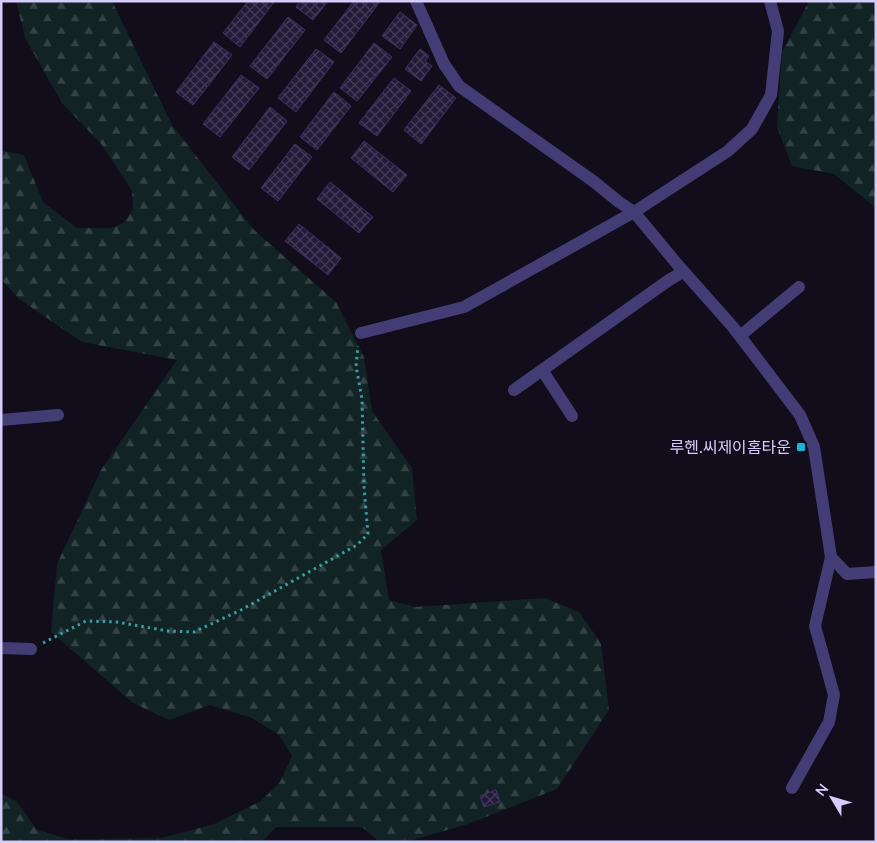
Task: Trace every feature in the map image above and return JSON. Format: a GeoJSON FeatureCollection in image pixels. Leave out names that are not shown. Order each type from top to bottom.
{"type":"FeatureCollection","features":[{"type":"Feature","properties":{"kind":"street"},"geometry":{"type":"LineString","coordinates":[[416,1],[444,64],[459,86],[634,212],[683,272],[740,336],[800,415],[814,448],[832,556],[815,626],[834,695],[830,722],[792,788]]}},
{"type":"Feature","properties":{"kind":"street"},"geometry":{"type":"LineString","coordinates":[[360,333],[464,306],[634,212],[728,151],[752,129],[771,95],[778,31],[770,1]]}},
{"type":"Feature","properties":{"kind":"street"},"geometry":{"type":"LineString","coordinates":[[514,390],[683,272]]}},
{"type":"Feature","properties":{"kind":"street"},"geometry":{"type":"LineString","coordinates":[[740,336],[799,288]]}},
{"type":"Feature","properties":{"kind":"street"},"geometry":{"type":"LineString","coordinates":[[542,370],[572,416]]}},
{"type":"Feature","properties":{"kind":"street"},"geometry":{"type":"LineString","coordinates":[[1,420],[58,415]]}},
{"type":"Feature","properties":{"kind":"street"},"geometry":{"type":"LineString","coordinates":[[832,556],[847,574],[876,572]]}},
{"type":"Feature","properties":{"kind":"street"},"geometry":{"type":"LineString","coordinates":[[1,648],[31,649]]}},
{"type":"Feature","properties":{"kind":"path"},"geometry":{"type":"LineString","coordinates":[[31,649],[86,621],[117,622],[168,631],[194,632],[241,610],[357,545],[368,534],[364,487],[362,399],[356,366],[360,333]]}},
{"type":"Feature","properties":{"kind":"green space"},"geometry":{"type":"Polygon","coordinates":[[[16,1],[112,1],[172,125],[254,230],[336,302],[364,357],[372,411],[412,468],[417,520],[381,550],[389,600],[415,607],[545,598],[579,612],[601,643],[609,710],[557,789],[468,824],[406,842],[380,842],[362,827],[276,827],[262,842],[1,842],[1,793],[17,802],[37,830],[68,839],[162,838],[214,824],[261,801],[280,782],[292,756],[279,735],[252,718],[210,705],[169,720],[133,703],[51,632],[57,564],[101,470],[177,360],[82,342],[19,299],[1,279],[1,152],[24,155],[43,202],[77,228],[112,228],[125,222],[133,209],[132,191],[102,145],[62,103],[25,38],[16,1]]]}},
{"type":"Feature","properties":{"kind":"green space"},"geometry":{"type":"Polygon","coordinates":[[[809,1],[876,1],[876,208],[834,174],[792,166],[777,127],[782,52],[809,1]]]}},
{"type":"Feature","properties":{"kind":"building"},"geometry":{"type":"Polygon","coordinates":[[[248,1],[275,1],[240,47],[223,33],[248,1]]]}},
{"type":"Feature","properties":{"kind":"building"},"geometry":{"type":"Polygon","coordinates":[[[300,1],[328,1],[313,20],[296,7],[300,1]]]}},
{"type":"Feature","properties":{"kind":"building"},"geometry":{"type":"Polygon","coordinates":[[[354,1],[376,1],[379,3],[341,53],[324,40],[354,1]]]}},
{"type":"Feature","properties":{"kind":"building"},"geometry":{"type":"Polygon","coordinates":[[[400,12],[417,25],[400,49],[382,36],[400,12]]]}},
{"type":"Feature","properties":{"kind":"building"},"geometry":{"type":"Polygon","coordinates":[[[288,17],[305,30],[267,79],[250,66],[288,17]]]}},
{"type":"Feature","properties":{"kind":"building"},"geometry":{"type":"Polygon","coordinates":[[[214,42],[232,55],[193,105],[176,92],[214,42]]]}},
{"type":"Feature","properties":{"kind":"building"},"geometry":{"type":"Polygon","coordinates":[[[374,43],[392,57],[357,101],[340,88],[374,43]]]}},
{"type":"Feature","properties":{"kind":"building"},"geometry":{"type":"Polygon","coordinates":[[[316,49],[334,62],[296,112],[278,98],[316,49]]]}},
{"type":"Feature","properties":{"kind":"building"},"geometry":{"type":"Polygon","coordinates":[[[420,49],[429,56],[425,61],[432,66],[421,81],[405,69],[420,49]]]}},
{"type":"Feature","properties":{"kind":"building"},"geometry":{"type":"Polygon","coordinates":[[[241,75],[259,88],[220,137],[203,124],[241,75]]]}},
{"type":"Feature","properties":{"kind":"building"},"geometry":{"type":"Polygon","coordinates":[[[394,78],[411,91],[377,136],[359,123],[394,78]]]}},
{"type":"Feature","properties":{"kind":"building"},"geometry":{"type":"Polygon","coordinates":[[[439,85],[456,98],[421,144],[404,130],[439,85]]]}},
{"type":"Feature","properties":{"kind":"building"},"geometry":{"type":"Polygon","coordinates":[[[334,92],[351,106],[317,150],[300,137],[334,92]]]}},
{"type":"Feature","properties":{"kind":"building"},"geometry":{"type":"Polygon","coordinates":[[[270,107],[287,121],[249,170],[232,157],[270,107]]]}},
{"type":"Feature","properties":{"kind":"building"},"geometry":{"type":"Polygon","coordinates":[[[364,141],[407,175],[393,192],[351,158],[364,141]]]}},
{"type":"Feature","properties":{"kind":"building"},"geometry":{"type":"Polygon","coordinates":[[[295,144],[312,157],[278,201],[261,188],[295,144]]]}},
{"type":"Feature","properties":{"kind":"building"},"geometry":{"type":"Polygon","coordinates":[[[330,182],[373,217],[359,233],[317,199],[330,182]]]}},
{"type":"Feature","properties":{"kind":"building"},"geometry":{"type":"Polygon","coordinates":[[[299,224],[341,258],[328,275],[285,241],[299,224]]]}},
{"type":"Feature","properties":{"kind":"building"},"geometry":{"type":"Polygon","coordinates":[[[496,790],[500,802],[484,807],[480,796],[496,790]]]}},
{"type":"Feature","properties":{"kind":"place","name":"루헨.씨제이홈타운"},"geometry":{"type":"Point","coordinates":[801,447]}}]}
